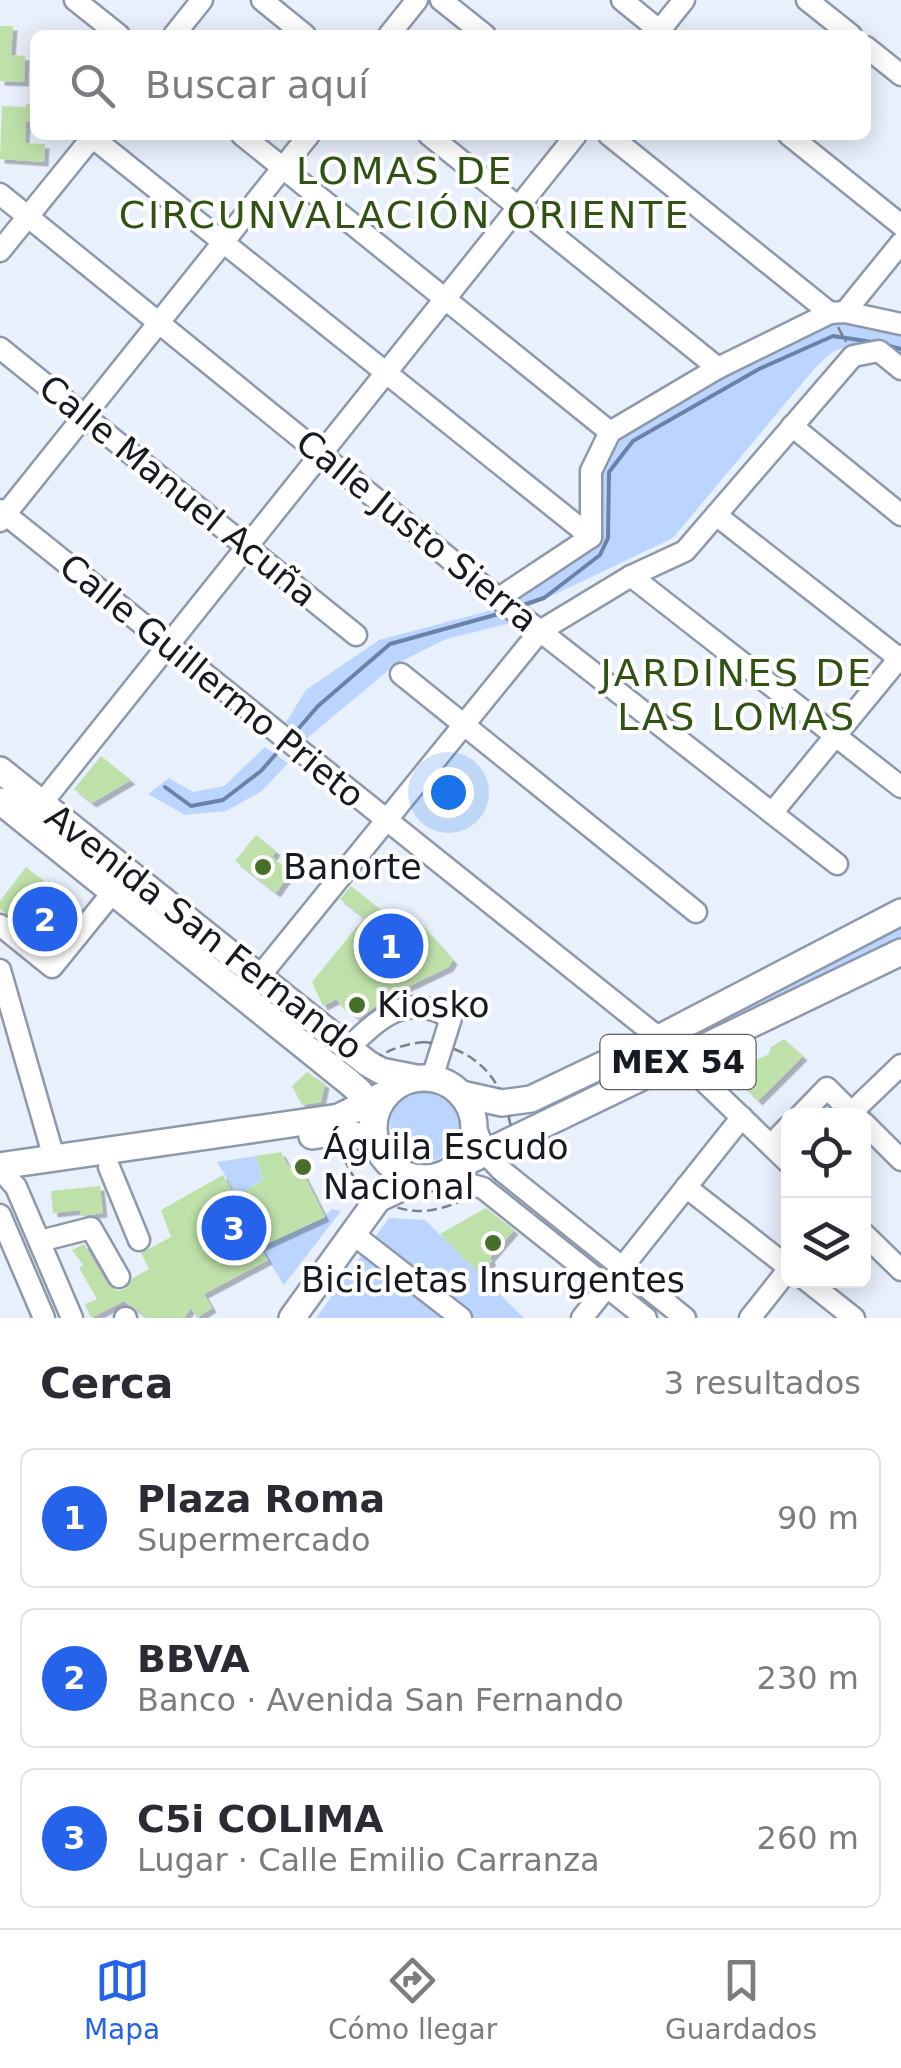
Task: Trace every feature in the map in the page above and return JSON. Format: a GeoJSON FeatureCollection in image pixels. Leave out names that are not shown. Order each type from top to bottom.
{"type":"FeatureCollection","features":[{"type":"Feature","properties":{"kind":"main road","name":"Avenida San Fernando"},"geometry":{"type":"LineString","coordinates":[[0,770],[34,813],[113,892],[258,977],[355,1065],[376,1123]]}},
{"type":"Feature","properties":{"kind":"main road","name":"Avenida San Fernando"},"geometry":{"type":"LineString","coordinates":[[0,801],[34,813],[355,1065],[424,1078]]}},
{"type":"Feature","properties":{"kind":"main road","name":"MEX 54"},"geometry":{"type":"LineString","coordinates":[[461,1094],[506,1102],[532,1099],[660,1038],[901,912]]}},
{"type":"Feature","properties":{"kind":"main road","name":"MEX 54"},"geometry":{"type":"LineString","coordinates":[[438,1174],[493,1162],[513,1141],[901,952]]}},
{"type":"Feature","properties":{"kind":"main road"},"geometry":{"type":"LineString","coordinates":[[278,1318],[374,1196],[438,1174],[466,1156],[474,1124],[461,1094],[448,1084],[424,1078],[400,1084],[376,1123],[374,1196],[292,1318]]}},
{"type":"Feature","properties":{"kind":"main road"},"geometry":{"type":"LineString","coordinates":[[10,1178],[54,1158],[376,1123]]}},
{"type":"Feature","properties":{"kind":"main road"},"geometry":{"type":"LineString","coordinates":[[376,1123],[392,1167],[438,1174]]}},
{"type":"Feature","properties":{"kind":"main road"},"geometry":{"type":"LineString","coordinates":[[10,1178],[109,1167],[339,1125]]}},
{"type":"Feature","properties":{"kind":"street"},"geometry":{"type":"LineString","coordinates":[[75,0],[112,30]]}},
{"type":"Feature","properties":{"kind":"street"},"geometry":{"type":"LineString","coordinates":[[178,30],[202,0]]}},
{"type":"Feature","properties":{"kind":"street"},"geometry":{"type":"LineString","coordinates":[[262,0],[299,30]]}},
{"type":"Feature","properties":{"kind":"street"},"geometry":{"type":"LineString","coordinates":[[394,30],[418,0]]}},
{"type":"Feature","properties":{"kind":"street"},"geometry":{"type":"LineString","coordinates":[[441,0],[479,30]]}},
{"type":"Feature","properties":{"kind":"street"},"geometry":{"type":"LineString","coordinates":[[622,0],[656,30]]}},
{"type":"Feature","properties":{"kind":"street"},"geometry":{"type":"LineString","coordinates":[[663,30],[684,0]]}},
{"type":"Feature","properties":{"kind":"street"},"geometry":{"type":"LineString","coordinates":[[807,0],[845,30]]}},
{"type":"Feature","properties":{"kind":"street"},"geometry":{"type":"LineString","coordinates":[[871,51],[901,75]]}},
{"type":"Feature","properties":{"kind":"street"},"geometry":{"type":"LineString","coordinates":[[0,251],[90,140]]}},
{"type":"Feature","properties":{"kind":"street"},"geometry":{"type":"LineString","coordinates":[[98,140],[591,537]]}},
{"type":"Feature","properties":{"kind":"street"},"geometry":{"type":"LineString","coordinates":[[248,140],[610,432]]}},
{"type":"Feature","properties":{"kind":"street"},"geometry":{"type":"LineString","coordinates":[[2,515],[305,140]]}},
{"type":"Feature","properties":{"kind":"street"},"geometry":{"type":"LineString","coordinates":[[435,140],[718,368]]}},
{"type":"Feature","properties":{"kind":"street"},"geometry":{"type":"LineString","coordinates":[[34,813],[572,140]]}},
{"type":"Feature","properties":{"kind":"street"},"geometry":{"type":"LineString","coordinates":[[615,140],[838,318],[901,324]]}},
{"type":"Feature","properties":{"kind":"street"},"geometry":{"type":"LineString","coordinates":[[795,140],[901,225]]}},
{"type":"Feature","properties":{"kind":"street","name":"Calle Justo Sierra"},"geometry":{"type":"LineString","coordinates":[[0,194],[501,600],[837,864]]}},
{"type":"Feature","properties":{"kind":"street"},"geometry":{"type":"LineString","coordinates":[[591,537],[591,470],[610,432],[718,368],[838,318],[901,243]]}},
{"type":"Feature","properties":{"kind":"street","name":"Calle Manuel Acuña"},"geometry":{"type":"LineString","coordinates":[[0,348],[356,635]]}},
{"type":"Feature","properties":{"kind":"street"},"geometry":{"type":"LineString","coordinates":[[258,977],[464,726],[535,626],[685,551],[857,350],[879,351],[901,369]]}},
{"type":"Feature","properties":{"kind":"street"},"geometry":{"type":"LineString","coordinates":[[792,426],[901,515]]}},
{"type":"Feature","properties":{"kind":"street","name":"Calle Guillermo Prieto"},"geometry":{"type":"LineString","coordinates":[[2,515],[660,1038],[781,1155]]}},
{"type":"Feature","properties":{"kind":"street"},"geometry":{"type":"LineString","coordinates":[[716,515],[900,658],[772,813]]}},
{"type":"Feature","properties":{"kind":"street"},"geometry":{"type":"LineString","coordinates":[[501,600],[591,537]]}},
{"type":"Feature","properties":{"kind":"street"},"geometry":{"type":"LineString","coordinates":[[631,576],[901,787]]}},
{"type":"Feature","properties":{"kind":"street"},"geometry":{"type":"LineString","coordinates":[[401,674],[696,912]]}},
{"type":"Feature","properties":{"kind":"street"},"geometry":{"type":"LineString","coordinates":[[0,925],[52,967],[113,892]]}},
{"type":"Feature","properties":{"kind":"street"},"geometry":{"type":"LineString","coordinates":[[0,970],[54,1158]]}},
{"type":"Feature","properties":{"kind":"street"},"geometry":{"type":"LineString","coordinates":[[355,1065],[379,1019],[403,1007],[435,1008],[451,1018],[424,1078]]}},
{"type":"Feature","properties":{"kind":"street"},"geometry":{"type":"LineString","coordinates":[[864,1108],[901,1064]]}},
{"type":"Feature","properties":{"kind":"street"},"geometry":{"type":"LineString","coordinates":[[808,1108],[827,1088],[848,1108]]}},
{"type":"Feature","properties":{"kind":"street"},"geometry":{"type":"LineString","coordinates":[[582,1318],[742,1117]]}},
{"type":"Feature","properties":{"kind":"street"},"geometry":{"type":"LineString","coordinates":[[474,1124],[493,1162],[685,1318]]}},
{"type":"Feature","properties":{"kind":"street"},"geometry":{"type":"LineString","coordinates":[[871,1131],[901,1160]]}},
{"type":"Feature","properties":{"kind":"street"},"geometry":{"type":"LineString","coordinates":[[771,1145],[781,1134]]}},
{"type":"Feature","properties":{"kind":"street"},"geometry":{"type":"LineString","coordinates":[[109,1167],[140,1240]]}},
{"type":"Feature","properties":{"kind":"street"},"geometry":{"type":"LineString","coordinates":[[438,1174],[483,1188],[646,1318]]}},
{"type":"Feature","properties":{"kind":"street"},"geometry":{"type":"LineString","coordinates":[[10,1178],[0,1212],[44,1318]]}},
{"type":"Feature","properties":{"kind":"street"},"geometry":{"type":"LineString","coordinates":[[10,1178],[72,1318]]}},
{"type":"Feature","properties":{"kind":"street"},"geometry":{"type":"LineString","coordinates":[[686,1187],[781,1263]]}},
{"type":"Feature","properties":{"kind":"street"},"geometry":{"type":"LineString","coordinates":[[40,1241],[91,1228],[119,1277]]}},
{"type":"Feature","properties":{"kind":"street"},"geometry":{"type":"LineString","coordinates":[[352,1234],[461,1318]]}},
{"type":"Feature","properties":{"kind":"street"},"geometry":{"type":"LineString","coordinates":[[871,1240],[898,1262]]}},
{"type":"Feature","properties":{"kind":"street"},"geometry":{"type":"LineString","coordinates":[[750,1318],[781,1278]]}},
{"type":"Feature","properties":{"kind":"street"},"geometry":{"type":"LineString","coordinates":[[816,1288],[854,1318]]}},
{"type":"Feature","properties":{"kind":"path"},"geometry":{"type":"LineString","coordinates":[[838,318],[857,350]]}},
{"type":"Feature","properties":{"kind":"path"},"geometry":{"type":"LineString","coordinates":[[408,1043],[442,1044],[463,1052],[495,1080],[506,1102],[513,1141],[509,1161],[493,1162],[483,1188],[459,1204],[437,1211],[414,1211],[374,1196],[350,1169],[339,1125],[355,1065],[408,1043]]}},
{"type":"Feature","properties":{"kind":"shaded area"},"geometry":{"type":"Polygon","coordinates":[[[848,322],[901,333],[901,355],[868,346],[833,352],[814,369],[673,538],[524,609],[514,601],[594,550],[603,535],[601,472],[610,449],[627,428],[824,324],[848,322]]]}},
{"type":"Feature","properties":{"kind":"shaded area"},"geometry":{"type":"Polygon","coordinates":[[[496,609],[515,622],[446,639],[396,664],[306,739],[286,722],[306,690],[379,640],[496,609]]]}},
{"type":"Feature","properties":{"kind":"shaded area"},"geometry":{"type":"Polygon","coordinates":[[[265,747],[288,763],[262,791],[226,811],[185,815],[148,794],[169,778],[193,792],[224,786],[265,747]]]}},
{"type":"Feature","properties":{"kind":"shaded area"},"geometry":{"type":"Polygon","coordinates":[[[901,928],[901,938],[690,1046],[684,1040],[901,928]]]}},
{"type":"Feature","properties":{"kind":"shaded area"},"geometry":{"type":"Polygon","coordinates":[[[425,1092],[451,1105],[460,1121],[460,1130],[452,1148],[436,1160],[420,1161],[395,1142],[390,1127],[393,1112],[403,1099],[425,1092]]]}},
{"type":"Feature","properties":{"kind":"shaded area"},"geometry":{"type":"Polygon","coordinates":[[[256,1156],[263,1180],[237,1196],[217,1162],[256,1156]]]}},
{"type":"Feature","properties":{"kind":"shaded area"},"geometry":{"type":"Polygon","coordinates":[[[331,1209],[341,1211],[284,1285],[260,1247],[325,1217],[331,1209]]]}},
{"type":"Feature","properties":{"kind":"shaded area"},"geometry":{"type":"Polygon","coordinates":[[[389,1218],[425,1220],[524,1318],[316,1318],[389,1218]]]}},
{"type":"Feature","properties":{"kind":"building"},"geometry":{"type":"Polygon","coordinates":[[[0,26],[13,26],[11,55],[25,56],[24,82],[0,81],[0,26]]]}},
{"type":"Feature","properties":{"kind":"building"},"geometry":{"type":"Polygon","coordinates":[[[30,104],[25,143],[45,144],[44,162],[0,159],[2,106],[30,104]]]}},
{"type":"Feature","properties":{"kind":"building"},"geometry":{"type":"Polygon","coordinates":[[[101,756],[131,780],[92,803],[74,789],[101,756]]]}},
{"type":"Feature","properties":{"kind":"building","name":"Banorte"},"geometry":{"type":"Polygon","coordinates":[[[256,835],[276,851],[272,857],[291,872],[276,893],[235,861],[256,835]]]}},
{"type":"Feature","properties":{"kind":"building"},"geometry":{"type":"Polygon","coordinates":[[[26,867],[81,910],[50,948],[0,909],[0,901],[26,867]]]}},
{"type":"Feature","properties":{"kind":"building"},"geometry":{"type":"Polygon","coordinates":[[[351,886],[400,925],[412,914],[453,960],[449,967],[395,993],[380,995],[384,999],[359,1019],[337,999],[323,1006],[312,982],[364,918],[340,899],[351,886]]]}},
{"type":"Feature","properties":{"kind":"building"},"geometry":{"type":"Polygon","coordinates":[[[784,1039],[803,1056],[758,1101],[732,1075],[736,1069],[769,1054],[771,1047],[784,1039]]]}},
{"type":"Feature","properties":{"kind":"building"},"geometry":{"type":"Polygon","coordinates":[[[307,1072],[325,1084],[321,1102],[302,1105],[292,1086],[307,1072]]]}},
{"type":"Feature","properties":{"kind":"building"},"geometry":{"type":"Polygon","coordinates":[[[281,1152],[288,1166],[297,1161],[325,1217],[260,1247],[268,1260],[204,1294],[212,1308],[197,1318],[191,1308],[184,1318],[148,1318],[124,1301],[91,1318],[85,1304],[97,1299],[72,1250],[84,1244],[108,1285],[118,1291],[125,1289],[133,1278],[149,1269],[141,1253],[171,1237],[161,1210],[223,1175],[235,1197],[263,1180],[256,1156],[281,1152]]]}},
{"type":"Feature","properties":{"kind":"building"},"geometry":{"type":"Polygon","coordinates":[[[100,1186],[103,1213],[53,1213],[51,1191],[100,1186]]]}},
{"type":"Feature","properties":{"kind":"building"},"geometry":{"type":"Polygon","coordinates":[[[486,1208],[514,1230],[490,1258],[492,1261],[478,1272],[440,1234],[486,1208]]]}},
{"type":"Feature","properties":{"kind":"waterway"},"geometry":{"type":"LineString","coordinates":[[520,606],[544,598],[600,555],[608,538],[609,472],[633,441],[759,369],[833,336],[872,342]]}},
{"type":"Feature","properties":{"kind":"waterway"},"geometry":{"type":"LineString","coordinates":[[886,345],[901,349]]}},
{"type":"Feature","properties":{"kind":"waterway"},"geometry":{"type":"LineString","coordinates":[[292,736],[318,706],[390,644],[502,613]]}},
{"type":"Feature","properties":{"kind":"waterway"},"geometry":{"type":"LineString","coordinates":[[165,787],[191,806],[223,800],[261,771],[283,746]]}},
{"type":"Feature","properties":{"kind":"place","name":"Banorte"},"geometry":{"type":"Point","coordinates":[263,867]}},
{"type":"Feature","properties":{"kind":"place","name":"BBVA"},"geometry":{"type":"Point","coordinates":[45,919]}},
{"type":"Feature","properties":{"kind":"place","name":"Plaza Roma"},"geometry":{"type":"Point","coordinates":[391,946]}},
{"type":"Feature","properties":{"kind":"place","name":"Kiosko"},"geometry":{"type":"Point","coordinates":[357,1005]}},
{"type":"Feature","properties":{"kind":"place","name":"Águila Escudo Nacional"},"geometry":{"type":"Point","coordinates":[303,1167]}},
{"type":"Feature","properties":{"kind":"place","name":"C5i COLIMA"},"geometry":{"type":"Point","coordinates":[234,1228]}},
{"type":"Feature","properties":{"kind":"place","name":"Bicicletas Insurgentes"},"geometry":{"type":"Point","coordinates":[493,1243]}},
{"type":"Feature","properties":{"kind":"district","name":"LOMAS DE CIRCUNVALACIÓN ORIENTE"},"geometry":{"type":"Point","coordinates":[405,193]}},
{"type":"Feature","properties":{"kind":"district","name":"JARDINES DE LAS LOMAS"},"geometry":{"type":"Point","coordinates":[737,694]}}]}
